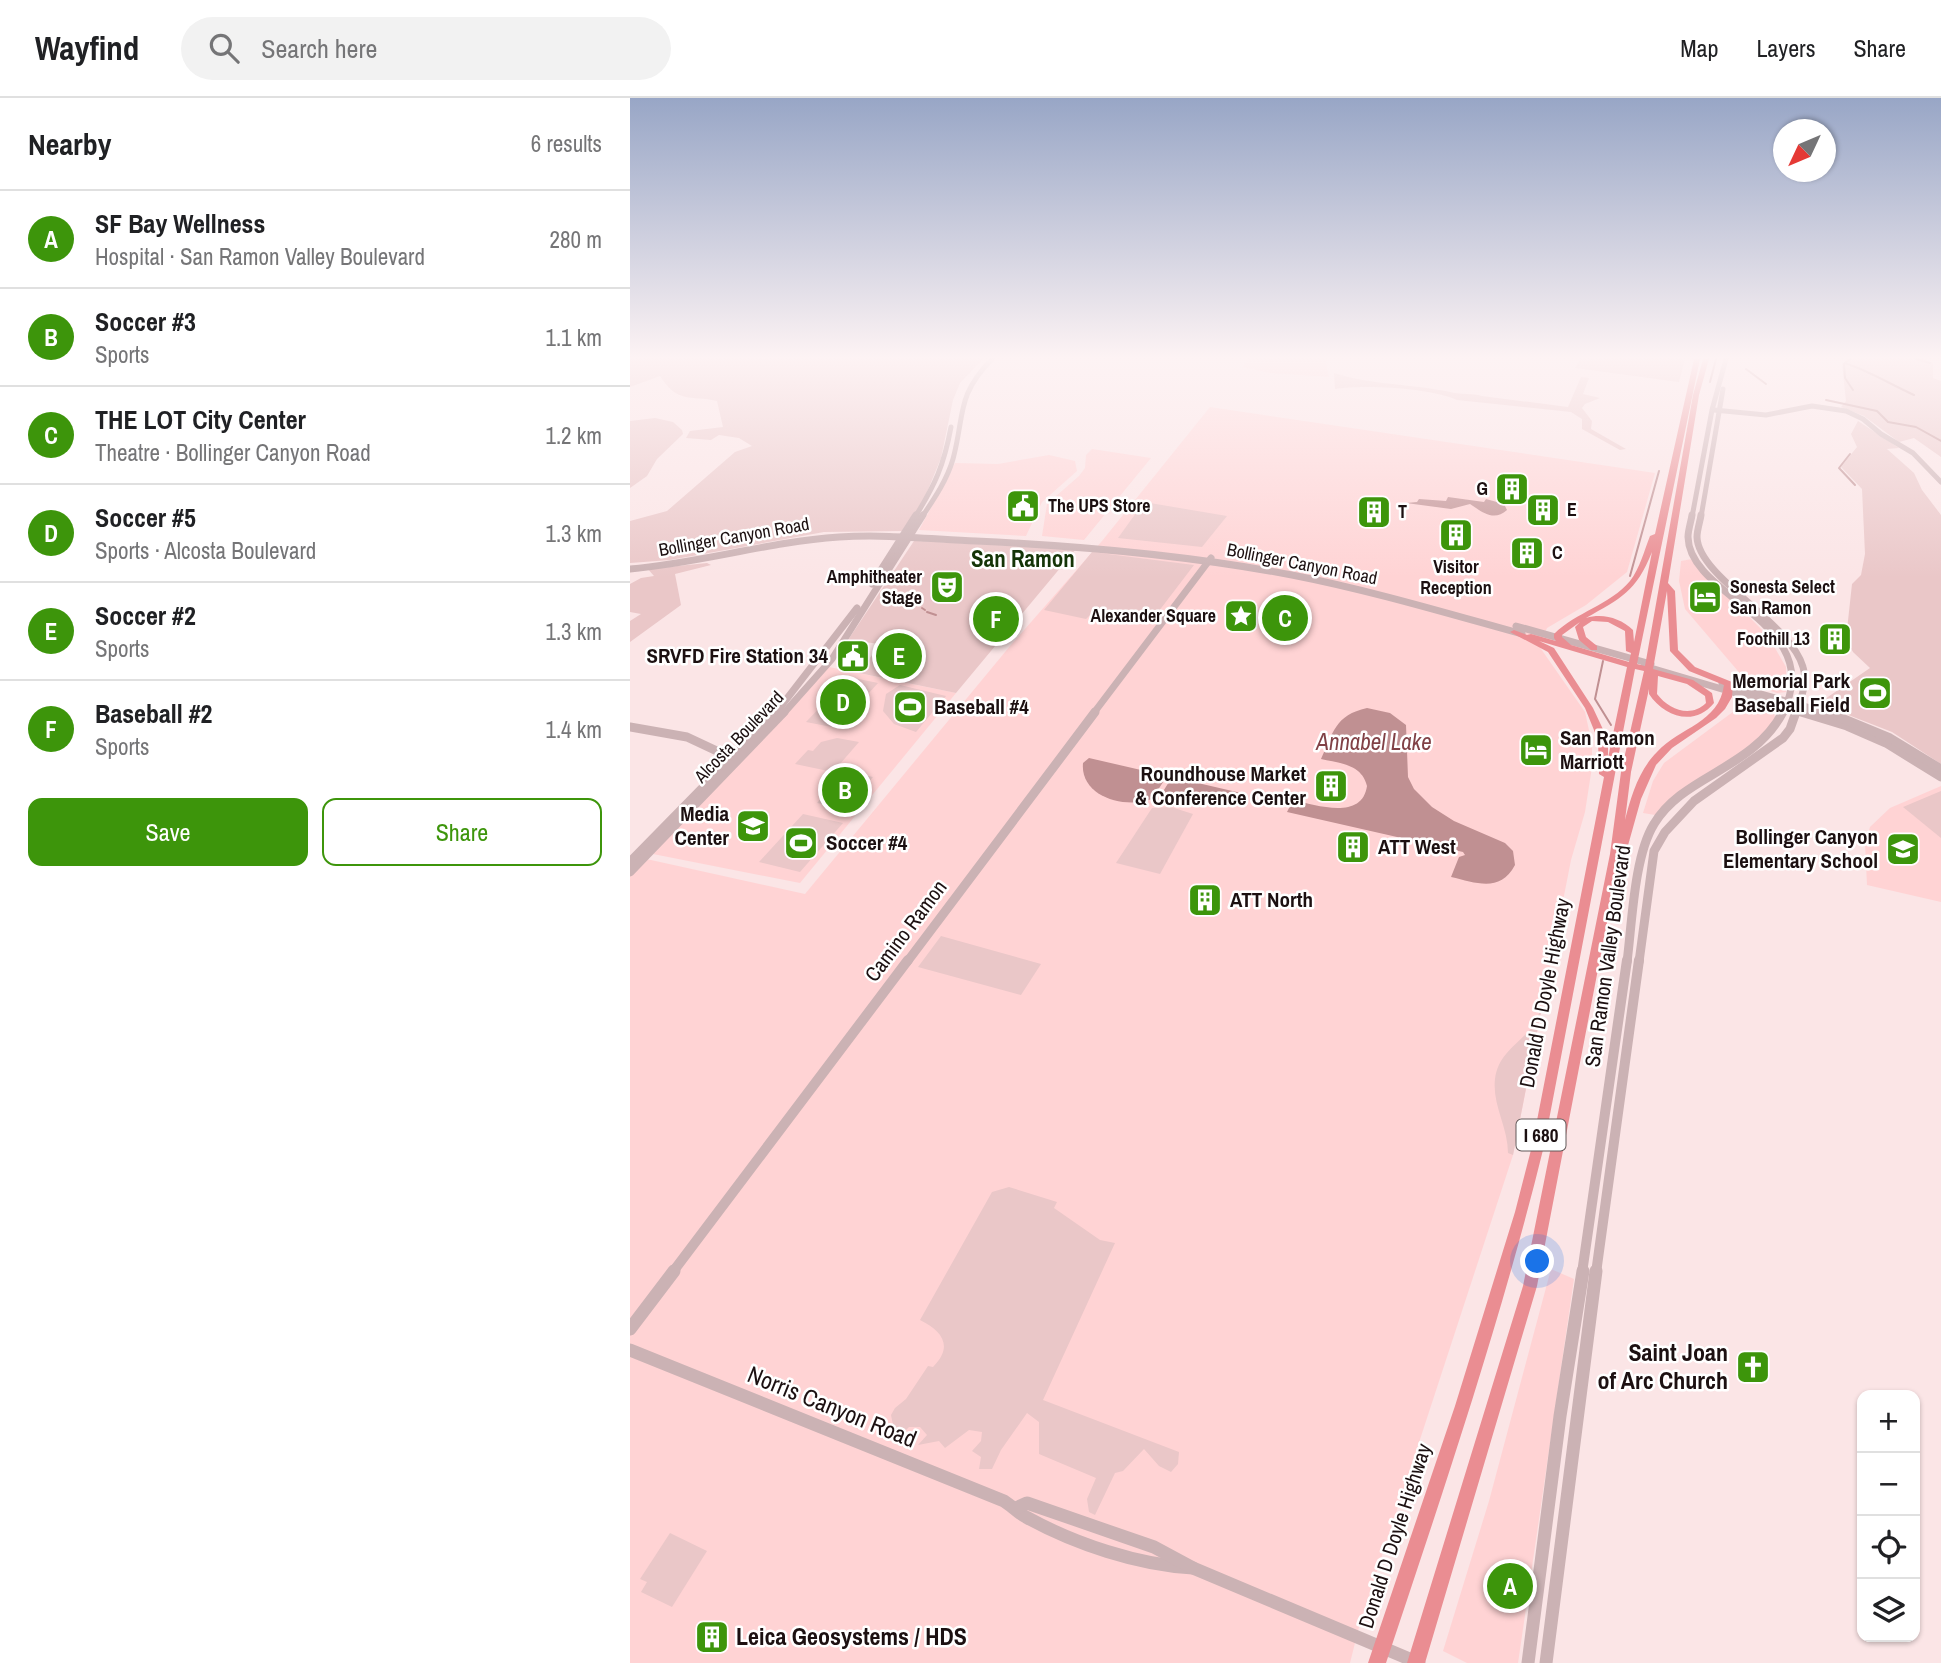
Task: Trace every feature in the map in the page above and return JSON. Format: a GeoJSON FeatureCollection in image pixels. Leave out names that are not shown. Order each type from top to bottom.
{"type":"FeatureCollection","features":[{"type":"Feature","properties":{"kind":"highway","name":"Donald D Doyle Highway"},"geometry":{"type":"LineString","coordinates":[[1377,1663],[1491,1319],[1526,1197],[1541,1134],[1631,667],[1681,432]]}},
{"type":"Feature","properties":{"kind":"highway","name":"Donald D Doyle Highway"},"geometry":{"type":"LineString","coordinates":[[1417,1663],[1530,1286],[1615,855],[1626,772],[1652,656],[1690,432]]}},
{"type":"Feature","properties":{"kind":"highway"},"geometry":{"type":"LineString","coordinates":[[1567,645],[1558,638],[1558,634],[1568,624],[1631,584],[1654,536],[1659,532]]}},
{"type":"Feature","properties":{"kind":"highway"},"geometry":{"type":"LineString","coordinates":[[1615,855],[1622,849],[1650,765],[1671,743],[1723,708],[1729,688],[1692,668],[1674,651],[1671,591],[1665,584]]}},
{"type":"Feature","properties":{"kind":"highway"},"geometry":{"type":"LineString","coordinates":[[1594,648],[1579,635],[1580,624],[1599,618],[1620,623],[1630,634],[1628,663],[1631,667]]}},
{"type":"Feature","properties":{"kind":"highway"},"geometry":{"type":"LineString","coordinates":[[1514,632],[1551,650],[1594,716],[1604,748],[1603,783],[1606,793]]}},
{"type":"Feature","properties":{"kind":"highway"},"geometry":{"type":"LineString","coordinates":[[1531,636],[1619,658],[1664,671],[1705,691],[1711,699],[1708,707],[1699,712],[1686,713],[1670,710],[1659,703],[1653,694],[1656,660],[1652,656]]}},
{"type":"Feature","properties":{"kind":"main road","name":"Alcosta Boulevard"},"geometry":{"type":"LineString","coordinates":[[908,536],[937,482],[945,461],[950,432]]}},
{"type":"Feature","properties":{"kind":"main road","name":"Alcosta Boulevard"},"geometry":{"type":"LineString","coordinates":[[630,872],[806,680],[932,505],[953,461],[957,432]]}},
{"type":"Feature","properties":{"kind":"main road","name":"San Ramon Valley Boulevard"},"geometry":{"type":"LineString","coordinates":[[1546,1663],[1575,1421],[1654,851],[1665,830],[1682,810],[1783,738],[1790,729],[1794,687],[1790,664],[1777,640],[1705,572],[1696,562],[1690,547],[1690,525],[1711,432]]}},
{"type":"Feature","properties":{"kind":"main road","name":"San Ramon Valley Boulevard"},"geometry":{"type":"LineString","coordinates":[[1528,1663],[1560,1416],[1596,1186],[1642,854],[1651,827],[1666,809],[1769,738],[1793,705],[1804,679],[1803,665],[1790,642],[1709,564],[1700,551],[1697,527],[1712,432]]}},
{"type":"Feature","properties":{"kind":"main road"},"geometry":{"type":"LineString","coordinates":[[1879,432],[1913,453],[1941,482]]}},
{"type":"Feature","properties":{"kind":"main road","name":"Bollinger Canyon Road"},"geometry":{"type":"LineString","coordinates":[[630,567],[816,535],[1083,542],[1267,565],[1361,585],[1594,648],[1619,658]]}},
{"type":"Feature","properties":{"kind":"main road","name":"Bollinger Canyon Road"},"geometry":{"type":"LineString","coordinates":[[1210,559],[1355,589],[1619,658]]}},
{"type":"Feature","properties":{"kind":"main road","name":"Camino Ramon"},"geometry":{"type":"LineString","coordinates":[[630,1329],[1210,559]]}},
{"type":"Feature","properties":{"kind":"main road"},"geometry":{"type":"LineString","coordinates":[[1790,664],[1795,666],[1804,679]]}},
{"type":"Feature","properties":{"kind":"main road"},"geometry":{"type":"LineString","coordinates":[[1664,671],[1873,728],[1941,769]]}},
{"type":"Feature","properties":{"kind":"main road"},"geometry":{"type":"LineString","coordinates":[[1729,688],[1763,702],[1777,711],[1781,720]]}},
{"type":"Feature","properties":{"kind":"main road"},"geometry":{"type":"LineString","coordinates":[[1763,702],[1793,705],[1875,737],[1941,777]]}},
{"type":"Feature","properties":{"kind":"main road"},"geometry":{"type":"LineString","coordinates":[[630,727],[687,737],[717,748],[719,752],[740,754]]}},
{"type":"Feature","properties":{"kind":"main road","name":"Alcosta Boulevard"},"geometry":{"type":"LineString","coordinates":[[630,862],[740,754]]}},
{"type":"Feature","properties":{"kind":"main road","name":"Norris Canyon Road"},"geometry":{"type":"LineString","coordinates":[[630,1350],[1016,1508],[1023,1516],[1105,1549],[1167,1568],[1193,1568],[1417,1663]]}},
{"type":"Feature","properties":{"kind":"shaded area"},"geometry":{"type":"Polygon","coordinates":[[[630,432],[683,432],[657,459],[647,476],[630,488],[630,432]]]}},
{"type":"Feature","properties":{"kind":"shaded area"},"geometry":{"type":"Polygon","coordinates":[[[689,432],[946,432],[941,458],[923,502],[902,531],[824,532],[670,560],[630,563],[630,521],[667,511],[735,452],[752,446],[739,438],[719,435],[711,440],[686,438],[689,432]]]}},
{"type":"Feature","properties":{"kind":"shaded area"},"geometry":{"type":"Polygon","coordinates":[[[1190,432],[1379,432],[1655,473],[1627,572],[1586,605],[1547,628],[1539,646],[1585,712],[1592,744],[1592,767],[1585,812],[1571,860],[1513,1155],[1360,1623],[1350,1663],[630,1663],[630,867],[638,858],[651,860],[805,894],[1010,646],[1102,541],[1190,432]]]}},
{"type":"Feature","properties":{"kind":"shaded area"},"geometry":{"type":"Polygon","coordinates":[[[1587,432],[1596,432],[1626,449],[1620,450],[1587,432]]]}},
{"type":"Feature","properties":{"kind":"shaded area"},"geometry":{"type":"Polygon","coordinates":[[[1875,432],[1899,448],[1887,449],[1914,473],[1922,490],[1941,515],[1941,764],[1892,732],[1833,709],[1825,699],[1870,668],[1853,652],[1846,639],[1852,584],[1861,575],[1865,554],[1862,489],[1841,467],[1857,447],[1851,434],[1875,432]]]}},
{"type":"Feature","properties":{"kind":"shaded area"},"geometry":{"type":"Polygon","coordinates":[[[1886,432],[1941,432],[1941,457],[1914,438],[1899,442],[1886,432]]]}},
{"type":"Feature","properties":{"kind":"shaded area"},"geometry":{"type":"Polygon","coordinates":[[[1092,449],[1151,458],[1084,540],[1042,536],[1047,504],[1079,476],[1085,468],[1086,455],[1092,449]]]}},
{"type":"Feature","properties":{"kind":"shaded area"},"geometry":{"type":"Polygon","coordinates":[[[1049,455],[1075,461],[1077,471],[1042,502],[1026,536],[919,530],[955,463],[998,464],[1049,455]]]}},
{"type":"Feature","properties":{"kind":"shaded area"},"geometry":{"type":"Polygon","coordinates":[[[1144,502],[1227,516],[1202,547],[1118,538],[1144,502]]]}},
{"type":"Feature","properties":{"kind":"shaded area"},"geometry":{"type":"Polygon","coordinates":[[[914,541],[1076,549],[956,693],[859,673],[880,644],[848,640],[914,541]]]}},
{"type":"Feature","properties":{"kind":"shaded area"},"geometry":{"type":"Polygon","coordinates":[[[1092,552],[1194,565],[1149,624],[1091,614],[1086,619],[1044,610],[1092,552]]]}},
{"type":"Feature","properties":{"kind":"shaded area"},"geometry":{"type":"Polygon","coordinates":[[[1692,559],[1768,636],[1786,667],[1786,692],[1777,693],[1749,684],[1685,609],[1679,581],[1681,561],[1692,559]]]}},
{"type":"Feature","properties":{"kind":"shaded area"},"geometry":{"type":"Polygon","coordinates":[[[707,563],[711,565],[675,574],[681,605],[630,642],[630,621],[641,614],[630,612],[630,584],[641,578],[654,576],[648,569],[707,563]]]}},
{"type":"Feature","properties":{"kind":"shaded area"},"geometry":{"type":"Polygon","coordinates":[[[829,667],[956,693],[800,883],[653,854],[829,667]]]}},
{"type":"Feature","properties":{"kind":"shaded area"},"geometry":{"type":"Polygon","coordinates":[[[849,677],[878,683],[837,728],[806,722],[849,677]]]}},
{"type":"Feature","properties":{"kind":"shaded area","name":"Baseball #4"},"geometry":{"type":"Polygon","coordinates":[[[900,685],[946,696],[916,732],[894,724],[883,711],[886,694],[900,685]]]}},
{"type":"Feature","properties":{"kind":"shaded area"},"geometry":{"type":"Polygon","coordinates":[[[1749,700],[1766,705],[1776,720],[1762,739],[1655,815],[1643,813],[1653,781],[1664,763],[1749,700]]]}},
{"type":"Feature","properties":{"kind":"shaded area"},"geometry":{"type":"Polygon","coordinates":[[[837,738],[859,742],[833,772],[795,764],[808,750],[813,751],[821,742],[837,738]]]}},
{"type":"Feature","properties":{"kind":"shaded area"},"geometry":{"type":"Polygon","coordinates":[[[845,771],[873,777],[845,809],[817,803],[845,771]]]}},
{"type":"Feature","properties":{"kind":"shaded area","name":"Bollinger Canyon Elementary School"},"geometry":{"type":"Polygon","coordinates":[[[1941,786],[1941,902],[1867,885],[1865,843],[1870,827],[1890,808],[1941,786]]]}},
{"type":"Feature","properties":{"kind":"shaded area"},"geometry":{"type":"Polygon","coordinates":[[[1941,791],[1941,838],[1903,807],[1941,791]]]}},
{"type":"Feature","properties":{"kind":"shaded area"},"geometry":{"type":"Polygon","coordinates":[[[1194,795],[1235,804],[1233,806],[1206,800],[1199,807],[1178,802],[1157,803],[1159,798],[1194,795]]]}},
{"type":"Feature","properties":{"kind":"shaded area"},"geometry":{"type":"Polygon","coordinates":[[[1171,807],[1193,814],[1160,874],[1116,863],[1152,808],[1171,807]]]}},
{"type":"Feature","properties":{"kind":"shaded area","name":"Soccer #4"},"geometry":{"type":"Polygon","coordinates":[[[803,814],[843,823],[800,872],[759,862],[803,814]]]}},
{"type":"Feature","properties":{"kind":"shaded area"},"geometry":{"type":"Polygon","coordinates":[[[941,936],[1041,964],[1021,995],[918,967],[941,936]]]}},
{"type":"Feature","properties":{"kind":"shaded area"},"geometry":{"type":"Polygon","coordinates":[[[1543,1002],[1513,1155],[1508,1153],[1496,1098],[1495,1079],[1499,1064],[1529,1031],[1543,1002]]]}},
{"type":"Feature","properties":{"kind":"shaded area"},"geometry":{"type":"Polygon","coordinates":[[[1009,1187],[1057,1202],[1054,1208],[1100,1240],[1115,1243],[1043,1400],[1179,1452],[1178,1464],[1171,1472],[1159,1466],[1144,1449],[1123,1471],[1115,1473],[1095,1515],[1089,1512],[1087,1499],[1096,1478],[1039,1454],[1039,1422],[1027,1413],[1001,1450],[992,1469],[979,1469],[981,1457],[972,1451],[981,1441],[982,1432],[969,1430],[945,1448],[939,1441],[918,1445],[927,1435],[920,1427],[909,1427],[897,1439],[886,1434],[893,1425],[891,1415],[895,1408],[906,1399],[928,1366],[933,1367],[943,1352],[943,1340],[939,1334],[920,1320],[992,1192],[1009,1187]]]}},
{"type":"Feature","properties":{"kind":"shaded area"},"geometry":{"type":"Polygon","coordinates":[[[1551,1269],[1574,1279],[1518,1663],[1467,1663],[1443,1651],[1489,1501],[1551,1269]]]}},
{"type":"Feature","properties":{"kind":"shaded area"},"geometry":{"type":"Polygon","coordinates":[[[670,1533],[707,1551],[672,1607],[641,1592],[647,1582],[640,1579],[670,1533]]]}},
{"type":"Feature","properties":{"kind":"water"},"geometry":{"type":"Polygon","coordinates":[[[1448,497],[1484,502],[1486,499],[1504,504],[1507,510],[1493,515],[1470,504],[1451,509],[1406,503],[1417,502],[1419,499],[1446,501],[1448,497]]]}},
{"type":"Feature","properties":{"kind":"water","name":"Annabel Lake"},"geometry":{"type":"Polygon","coordinates":[[[1367,708],[1390,713],[1406,725],[1408,777],[1414,789],[1432,807],[1454,821],[1505,843],[1513,851],[1515,865],[1502,880],[1487,884],[1451,877],[1459,857],[1465,855],[1463,852],[1287,812],[1293,800],[1337,808],[1357,804],[1363,797],[1367,786],[1360,773],[1349,766],[1321,759],[1336,726],[1348,715],[1367,708]]]}},
{"type":"Feature","properties":{"kind":"water"},"geometry":{"type":"Polygon","coordinates":[[[1089,758],[1167,776],[1152,799],[1141,802],[1118,801],[1106,798],[1089,784],[1084,775],[1083,763],[1089,758]]]}},
{"type":"Feature","properties":{"kind":"water"},"geometry":{"type":"Polygon","coordinates":[[[1172,777],[1241,793],[1235,804],[1194,795],[1159,798],[1172,777]]]}},
{"type":"Feature","properties":{"kind":"waterway"},"geometry":{"type":"LineString","coordinates":[[1925,432],[1941,441]]}},
{"type":"Feature","properties":{"kind":"waterway"},"geometry":{"type":"LineString","coordinates":[[1850,454],[1839,468],[1855,485]]}},
{"type":"Feature","properties":{"kind":"waterway"},"geometry":{"type":"LineString","coordinates":[[1630,576],[1659,471]]}},
{"type":"Feature","properties":{"kind":"waterway"},"geometry":{"type":"LineString","coordinates":[[927,612],[936,615]]}},
{"type":"Feature","properties":{"kind":"waterway"},"geometry":{"type":"LineString","coordinates":[[1603,661],[1595,699],[1611,725]]}},
{"type":"Feature","properties":{"kind":"place","name":"G"},"geometry":{"type":"Point","coordinates":[1512,489]}},
{"type":"Feature","properties":{"kind":"place","name":"The UPS Store"},"geometry":{"type":"Point","coordinates":[1023,506]}},
{"type":"Feature","properties":{"kind":"place","name":"E"},"geometry":{"type":"Point","coordinates":[1543,510]}},
{"type":"Feature","properties":{"kind":"place","name":"T"},"geometry":{"type":"Point","coordinates":[1374,512]}},
{"type":"Feature","properties":{"kind":"place","name":"Visitor Reception"},"geometry":{"type":"Point","coordinates":[1456,535]}},
{"type":"Feature","properties":{"kind":"place","name":"C"},"geometry":{"type":"Point","coordinates":[1527,553]}},
{"type":"Feature","properties":{"kind":"place","name":"Amphitheater Stage"},"geometry":{"type":"Point","coordinates":[947,587]}},
{"type":"Feature","properties":{"kind":"place","name":"Sonesta Select San Ramon"},"geometry":{"type":"Point","coordinates":[1705,597]}},
{"type":"Feature","properties":{"kind":"place","name":"Alexander Square"},"geometry":{"type":"Point","coordinates":[1241,616]}},
{"type":"Feature","properties":{"kind":"place","name":"THE LOT City Center"},"geometry":{"type":"Point","coordinates":[1285,618]}},
{"type":"Feature","properties":{"kind":"place","name":"Baseball #2"},"geometry":{"type":"Point","coordinates":[996,619]}},
{"type":"Feature","properties":{"kind":"place","name":"Foothill 13"},"geometry":{"type":"Point","coordinates":[1835,639]}},
{"type":"Feature","properties":{"kind":"place","name":"SRVFD Fire Station 34"},"geometry":{"type":"Point","coordinates":[853,656]}},
{"type":"Feature","properties":{"kind":"place","name":"Soccer #2"},"geometry":{"type":"Point","coordinates":[899,656]}},
{"type":"Feature","properties":{"kind":"place","name":"Memorial Park Baseball Field"},"geometry":{"type":"Point","coordinates":[1875,693]}},
{"type":"Feature","properties":{"kind":"place","name":"Soccer #5"},"geometry":{"type":"Point","coordinates":[843,702]}},
{"type":"Feature","properties":{"kind":"place","name":"Baseball #4"},"geometry":{"type":"Point","coordinates":[910,707]}},
{"type":"Feature","properties":{"kind":"place","name":"San Ramon Marriott"},"geometry":{"type":"Point","coordinates":[1536,750]}},
{"type":"Feature","properties":{"kind":"place","name":"Roundhouse Market & Conference Center"},"geometry":{"type":"Point","coordinates":[1331,786]}},
{"type":"Feature","properties":{"kind":"place","name":"Soccer #3"},"geometry":{"type":"Point","coordinates":[845,790]}},
{"type":"Feature","properties":{"kind":"place","name":"Media Center"},"geometry":{"type":"Point","coordinates":[753,826]}},
{"type":"Feature","properties":{"kind":"place","name":"Soccer #4"},"geometry":{"type":"Point","coordinates":[801,843]}},
{"type":"Feature","properties":{"kind":"place","name":"ATT West"},"geometry":{"type":"Point","coordinates":[1353,847]}},
{"type":"Feature","properties":{"kind":"place","name":"Bollinger Canyon Elementary School"},"geometry":{"type":"Point","coordinates":[1903,849]}},
{"type":"Feature","properties":{"kind":"place","name":"ATT North"},"geometry":{"type":"Point","coordinates":[1205,900]}},
{"type":"Feature","properties":{"kind":"place","name":"Saint Joan of Arc Church"},"geometry":{"type":"Point","coordinates":[1753,1367]}},
{"type":"Feature","properties":{"kind":"place","name":"SF Bay Wellness"},"geometry":{"type":"Point","coordinates":[1510,1586]}},
{"type":"Feature","properties":{"kind":"place","name":"Leica Geosystems / HDS"},"geometry":{"type":"Point","coordinates":[712,1637]}},
{"type":"Feature","properties":{"kind":"district","name":"San Ramon"},"geometry":{"type":"Point","coordinates":[1023,559]}}]}
